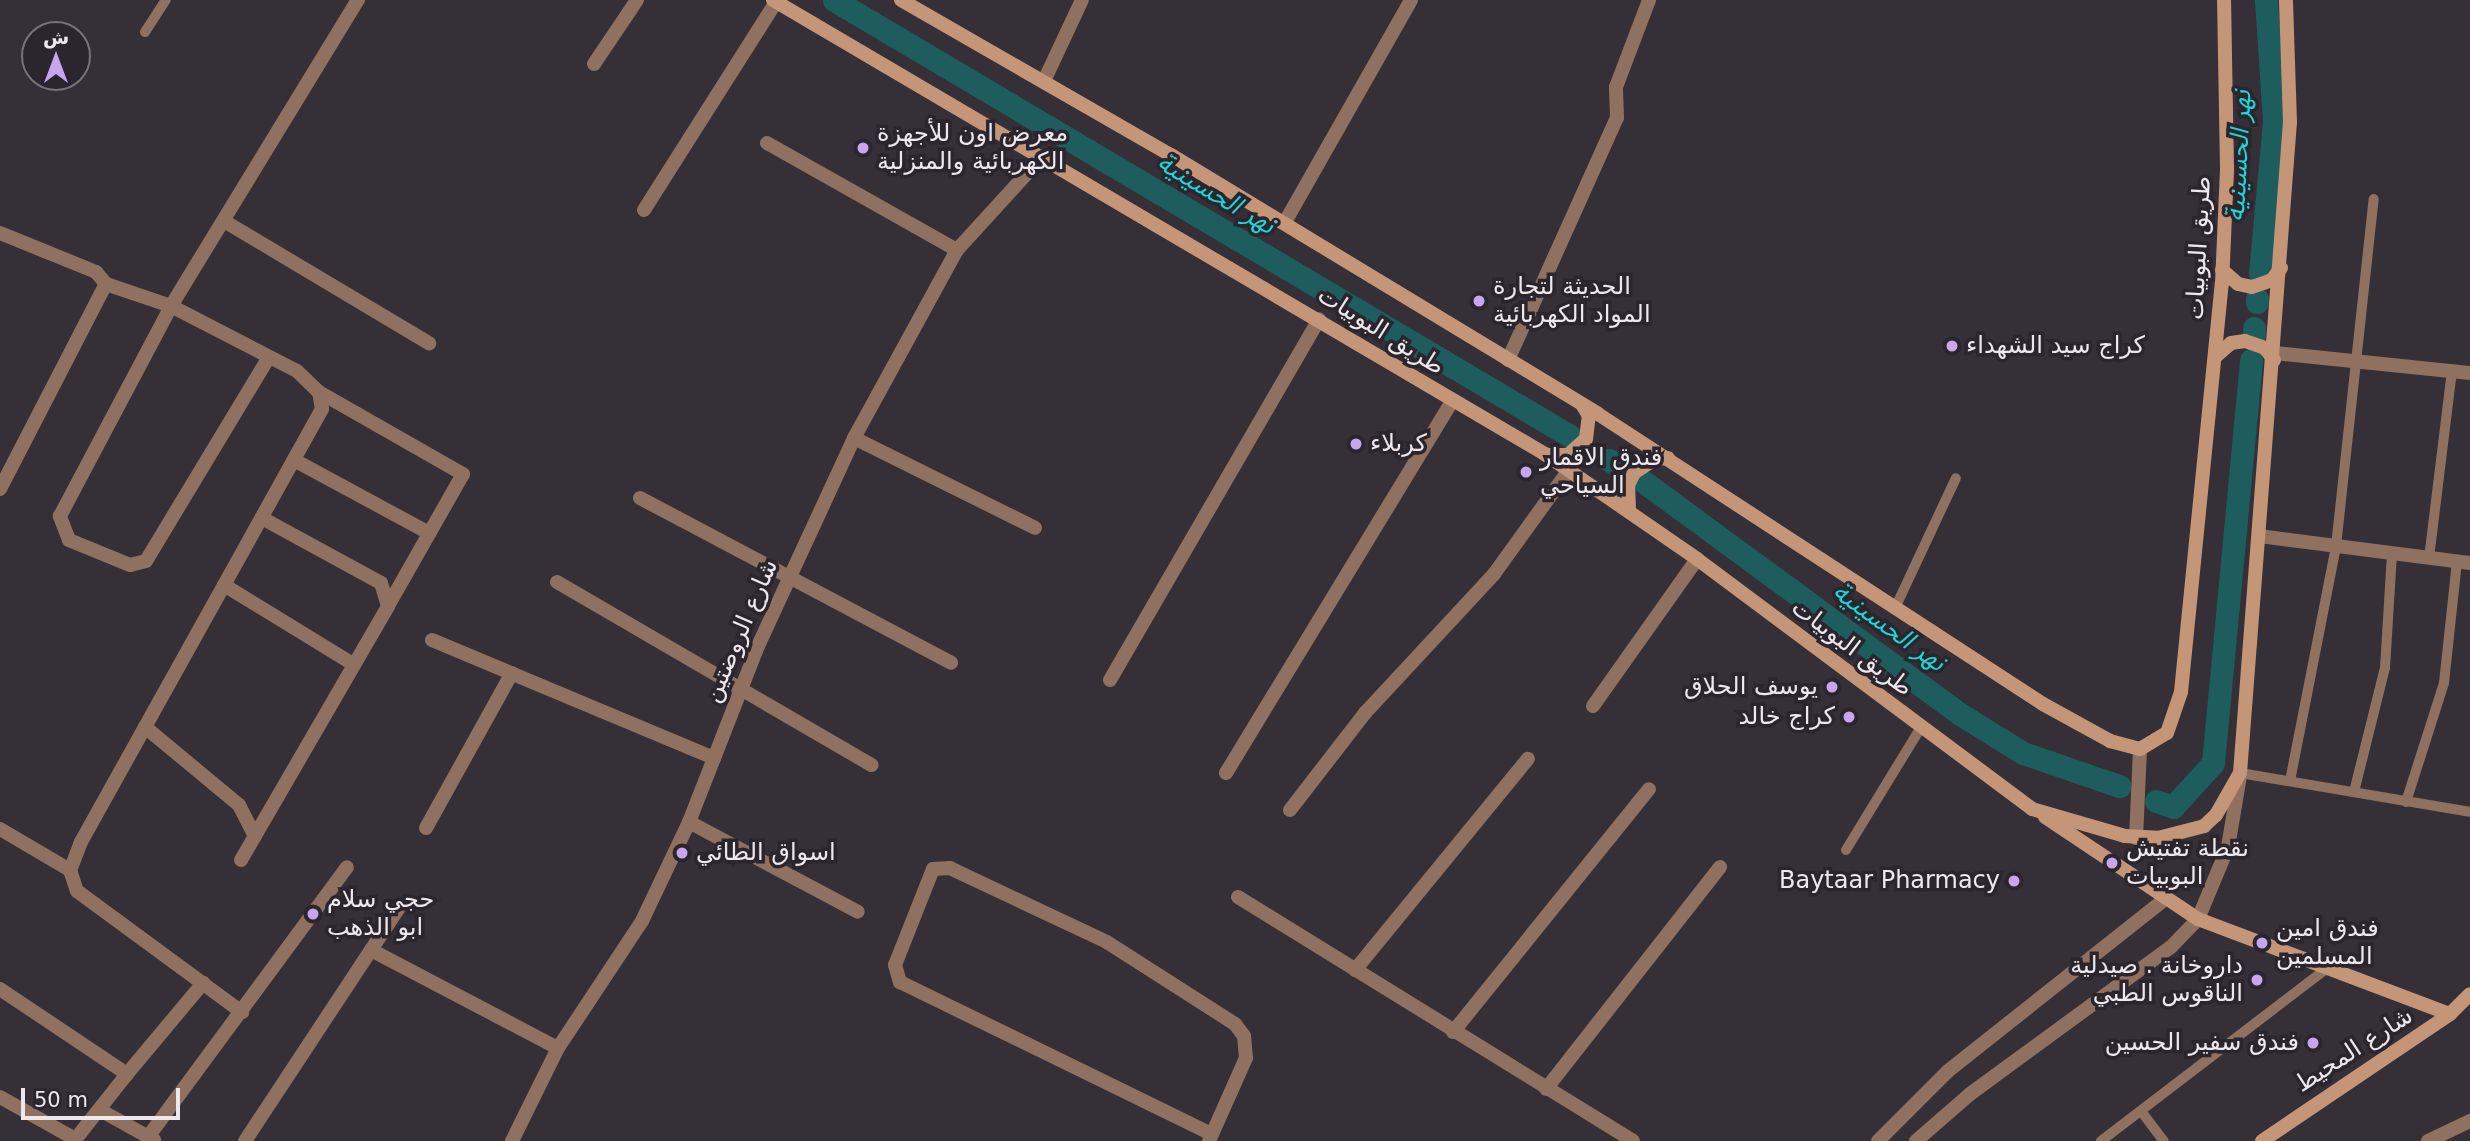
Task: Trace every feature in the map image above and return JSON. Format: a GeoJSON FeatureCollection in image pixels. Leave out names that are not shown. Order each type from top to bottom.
{"type":"FeatureCollection","features":[{"type":"Feature","properties":{"kind":"main road","name":"طريق البوبيات"},"geometry":{"type":"LineString","coordinates":[[901,0],[1285,222],[1583,405],[2043,704],[2109,741],[2140,749],[2168,733],[2181,692],[2222,270],[2227,169],[2224,0]]}},
{"type":"Feature","properties":{"kind":"main road","name":"طريق البوبيات"},"geometry":{"type":"LineString","coordinates":[[775,1],[1545,454],[1697,559],[1920,729],[2032,809],[2136,838],[2174,836],[2204,826],[2216,815],[2240,773],[2281,268],[2290,122],[2286,0]]}},
{"type":"Feature","properties":{"kind":"main road"},"geometry":{"type":"LineString","coordinates":[[2222,270],[2238,285],[2252,287],[2272,279],[2281,268]]}},
{"type":"Feature","properties":{"kind":"main road"},"geometry":{"type":"LineString","coordinates":[[2215,357],[2231,343],[2245,341],[2265,348],[2274,356]]}},
{"type":"Feature","properties":{"kind":"main road"},"geometry":{"type":"LineString","coordinates":[[1545,454],[1568,455],[1586,439],[1588,416],[1583,405]]}},
{"type":"Feature","properties":{"kind":"main road"},"geometry":{"type":"LineString","coordinates":[[1629,512],[1628,485],[1634,473],[1643,464],[1668,458]]}},
{"type":"Feature","properties":{"kind":"main road"},"geometry":{"type":"LineString","coordinates":[[2032,809],[2164,900],[2198,919],[2325,970],[2450,1014]]}},
{"type":"Feature","properties":{"kind":"main road","name":"شارع المحيط"},"geometry":{"type":"LineString","coordinates":[[2262,1141],[2450,1014],[2470,994]]}},
{"type":"Feature","properties":{"kind":"street"},"geometry":{"type":"LineString","coordinates":[[269,357],[146,561],[130,565],[69,540],[61,516],[171,306],[358,0]]}},
{"type":"Feature","properties":{"kind":"street"},"geometry":{"type":"LineString","coordinates":[[594,64],[637,0]]}},
{"type":"Feature","properties":{"kind":"street"},"geometry":{"type":"LineString","coordinates":[[1044,81],[1082,0]]}},
{"type":"Feature","properties":{"kind":"street"},"geometry":{"type":"LineString","coordinates":[[1285,222],[1411,0]]}},
{"type":"Feature","properties":{"kind":"street"},"geometry":{"type":"LineString","coordinates":[[1508,360],[1617,118],[1616,87],[1648,0]]}},
{"type":"Feature","properties":{"kind":"street"},"geometry":{"type":"LineString","coordinates":[[644,210],[775,1]]}},
{"type":"Feature","properties":{"kind":"street"},"geometry":{"type":"LineString","coordinates":[[767,143],[957,250]]}},
{"type":"Feature","properties":{"kind":"street","name":"شارع الروضتين"},"geometry":{"type":"LineString","coordinates":[[512,1141],[558,1048],[642,921],[689,822],[740,686],[854,438],[957,250],[1042,157]]}},
{"type":"Feature","properties":{"kind":"street"},"geometry":{"type":"LineString","coordinates":[[224,221],[429,343]]}},
{"type":"Feature","properties":{"kind":"street"},"geometry":{"type":"LineString","coordinates":[[0,233],[96,272],[106,284],[171,306],[297,371],[320,392],[463,474],[241,860]]}},
{"type":"Feature","properties":{"kind":"street"},"geometry":{"type":"LineString","coordinates":[[0,489],[106,284]]}},
{"type":"Feature","properties":{"kind":"street"},"geometry":{"type":"LineString","coordinates":[[1110,680],[1319,319]]}},
{"type":"Feature","properties":{"kind":"street"},"geometry":{"type":"LineString","coordinates":[[2274,356],[2354,360],[2470,373]]}},
{"type":"Feature","properties":{"kind":"street"},"geometry":{"type":"LineString","coordinates":[[242,1012],[77,891],[70,870],[80,842],[323,409],[320,392]]}},
{"type":"Feature","properties":{"kind":"street"},"geometry":{"type":"LineString","coordinates":[[1226,773],[1452,401]]}},
{"type":"Feature","properties":{"kind":"street"},"geometry":{"type":"LineString","coordinates":[[854,438],[1035,528]]}},
{"type":"Feature","properties":{"kind":"street"},"geometry":{"type":"LineString","coordinates":[[294,460],[429,533]]}},
{"type":"Feature","properties":{"kind":"street"},"geometry":{"type":"LineString","coordinates":[[1290,810],[1365,713],[1493,574],[1569,470]]}},
{"type":"Feature","properties":{"kind":"street"},"geometry":{"type":"LineString","coordinates":[[640,498],[951,663]]}},
{"type":"Feature","properties":{"kind":"street"},"geometry":{"type":"LineString","coordinates":[[261,518],[381,583],[388,606]]}},
{"type":"Feature","properties":{"kind":"street"},"geometry":{"type":"LineString","coordinates":[[2259,536],[2463,562]]}},
{"type":"Feature","properties":{"kind":"street"},"geometry":{"type":"LineString","coordinates":[[1593,706],[1697,559]]}},
{"type":"Feature","properties":{"kind":"street"},"geometry":{"type":"LineString","coordinates":[[557,582],[872,765]]}},
{"type":"Feature","properties":{"kind":"street"},"geometry":{"type":"LineString","coordinates":[[225,584],[353,664]]}},
{"type":"Feature","properties":{"kind":"street"},"geometry":{"type":"LineString","coordinates":[[432,640],[713,758]]}},
{"type":"Feature","properties":{"kind":"street"},"geometry":{"type":"LineString","coordinates":[[426,828],[512,673]]}},
{"type":"Feature","properties":{"kind":"street"},"geometry":{"type":"LineString","coordinates":[[145,727],[239,806],[255,835]]}},
{"type":"Feature","properties":{"kind":"street"},"geometry":{"type":"LineString","coordinates":[[2136,838],[2140,749]]}},
{"type":"Feature","properties":{"kind":"street"},"geometry":{"type":"LineString","coordinates":[[1355,970],[1528,759]]}},
{"type":"Feature","properties":{"kind":"street"},"geometry":{"type":"LineString","coordinates":[[1916,1141],[1970,1094],[2171,947],[2198,919],[2228,847],[2240,773]]}},
{"type":"Feature","properties":{"kind":"street"},"geometry":{"type":"LineString","coordinates":[[1453,1032],[1649,789]]}},
{"type":"Feature","properties":{"kind":"street"},"geometry":{"type":"LineString","coordinates":[[689,822],[858,912]]}},
{"type":"Feature","properties":{"kind":"street"},"geometry":{"type":"LineString","coordinates":[[0,830],[70,870]]}},
{"type":"Feature","properties":{"kind":"street"},"geometry":{"type":"LineString","coordinates":[[100,1111],[153,1139],[347,867]]}},
{"type":"Feature","properties":{"kind":"street"},"geometry":{"type":"LineString","coordinates":[[1546,1089],[1720,867]]}},
{"type":"Feature","properties":{"kind":"street"},"geometry":{"type":"LineString","coordinates":[[950,868],[1107,942],[1234,1024],[1244,1036],[1246,1058],[1210,1137],[900,982],[895,965],[933,869],[950,868]]}},
{"type":"Feature","properties":{"kind":"street"},"geometry":{"type":"LineString","coordinates":[[1238,897],[1633,1141]]}},
{"type":"Feature","properties":{"kind":"street"},"geometry":{"type":"LineString","coordinates":[[1878,1141],[1948,1071],[2115,944],[2164,900]]}},
{"type":"Feature","properties":{"kind":"street"},"geometry":{"type":"LineString","coordinates":[[245,1141],[400,906]]}},
{"type":"Feature","properties":{"kind":"street"},"geometry":{"type":"LineString","coordinates":[[372,950],[558,1048]]}},
{"type":"Feature","properties":{"kind":"street"},"geometry":{"type":"LineString","coordinates":[[0,1097],[75,1140],[203,983]]}},
{"type":"Feature","properties":{"kind":"street"},"geometry":{"type":"LineString","coordinates":[[0,989],[127,1074]]}},
{"type":"Feature","properties":{"kind":"street"},"geometry":{"type":"LineString","coordinates":[[2428,1141],[2470,1121]]}},
{"type":"Feature","properties":{"kind":"lane"},"geometry":{"type":"LineString","coordinates":[[145,32],[166,0]]}},
{"type":"Feature","properties":{"kind":"lane"},"geometry":{"type":"LineString","coordinates":[[2290,782],[2336,546],[2354,360],[2374,199]]}},
{"type":"Feature","properties":{"kind":"lane"},"geometry":{"type":"LineString","coordinates":[[2430,558],[2452,371]]}},
{"type":"Feature","properties":{"kind":"lane"},"geometry":{"type":"LineString","coordinates":[[1896,606],[1956,478]]}},
{"type":"Feature","properties":{"kind":"lane"},"geometry":{"type":"LineString","coordinates":[[2354,792],[2385,668],[2392,553]]}},
{"type":"Feature","properties":{"kind":"lane"},"geometry":{"type":"LineString","coordinates":[[2406,802],[2444,683],[2463,562]]}},
{"type":"Feature","properties":{"kind":"lane"},"geometry":{"type":"LineString","coordinates":[[1846,850],[1920,729]]}},
{"type":"Feature","properties":{"kind":"lane"},"geometry":{"type":"LineString","coordinates":[[2240,773],[2470,813]]}},
{"type":"Feature","properties":{"kind":"lane"},"geometry":{"type":"LineString","coordinates":[[2101,1141],[2325,970]]}},
{"type":"Feature","properties":{"kind":"lane"},"geometry":{"type":"LineString","coordinates":[[2141,1111],[2164,1141]]}},
{"type":"Feature","properties":{"kind":"waterway","name":"نهر الحسينية"},"geometry":{"type":"LineString","coordinates":[[834,0],[1570,436]]}},
{"type":"Feature","properties":{"kind":"waterway","name":"نهر الحسينية"},"geometry":{"type":"LineString","coordinates":[[2260,273],[2274,121],[2266,0]]}},
{"type":"Feature","properties":{"kind":"waterway","name":"نهر الحسينية"},"geometry":{"type":"LineString","coordinates":[[2254,328],[2254,334]]}},
{"type":"Feature","properties":{"kind":"waterway","name":"نهر الحسينية"},"geometry":{"type":"LineString","coordinates":[[2156,801],[2173,807],[2213,763],[2251,360]]}},
{"type":"Feature","properties":{"kind":"waterway","name":"نهر الحسينية"},"geometry":{"type":"LineString","coordinates":[[1609,460],[1622,468]]}},
{"type":"Feature","properties":{"kind":"waterway","name":"نهر الحسينية"},"geometry":{"type":"LineString","coordinates":[[1644,482],[1960,714],[2023,753],[2119,786]]}},
{"type":"Feature","properties":{"kind":"place","name":"معرض اون للأجهزة الكهربائية والمنزلية"},"geometry":{"type":"Point","coordinates":[863,148]}},
{"type":"Feature","properties":{"kind":"place","name":"الحديثة لتجارة المواد الكهربائية"},"geometry":{"type":"Point","coordinates":[1479,301]}},
{"type":"Feature","properties":{"kind":"place","name":"كراج سيد الشهداء"},"geometry":{"type":"Point","coordinates":[1952,346]}},
{"type":"Feature","properties":{"kind":"place","name":"كربلاء"},"geometry":{"type":"Point","coordinates":[1356,444]}},
{"type":"Feature","properties":{"kind":"place","name":"فندق الاقمار السياحي"},"geometry":{"type":"Point","coordinates":[1526,472]}},
{"type":"Feature","properties":{"kind":"place","name":"يوسف الحلاق"},"geometry":{"type":"Point","coordinates":[1832,687]}},
{"type":"Feature","properties":{"kind":"place","name":"كراج خالد"},"geometry":{"type":"Point","coordinates":[1849,717]}},
{"type":"Feature","properties":{"kind":"place","name":"اسواق الطائي"},"geometry":{"type":"Point","coordinates":[682,853]}},
{"type":"Feature","properties":{"kind":"place","name":"نقطة تفتيش البوبيات"},"geometry":{"type":"Point","coordinates":[2112,863]}},
{"type":"Feature","properties":{"kind":"place","name":"Baytaar Pharmacy"},"geometry":{"type":"Point","coordinates":[2014,881]}},
{"type":"Feature","properties":{"kind":"place","name":"حجي سلام ابو الذهب"},"geometry":{"type":"Point","coordinates":[313,914]}},
{"type":"Feature","properties":{"kind":"place","name":"فندق امين المسلمين"},"geometry":{"type":"Point","coordinates":[2262,943]}},
{"type":"Feature","properties":{"kind":"place","name":"داروخانة . صيدلية الناقوس الطبي"},"geometry":{"type":"Point","coordinates":[2257,980]}},
{"type":"Feature","properties":{"kind":"place","name":"فندق سفير الحسين"},"geometry":{"type":"Point","coordinates":[2313,1043]}}]}
